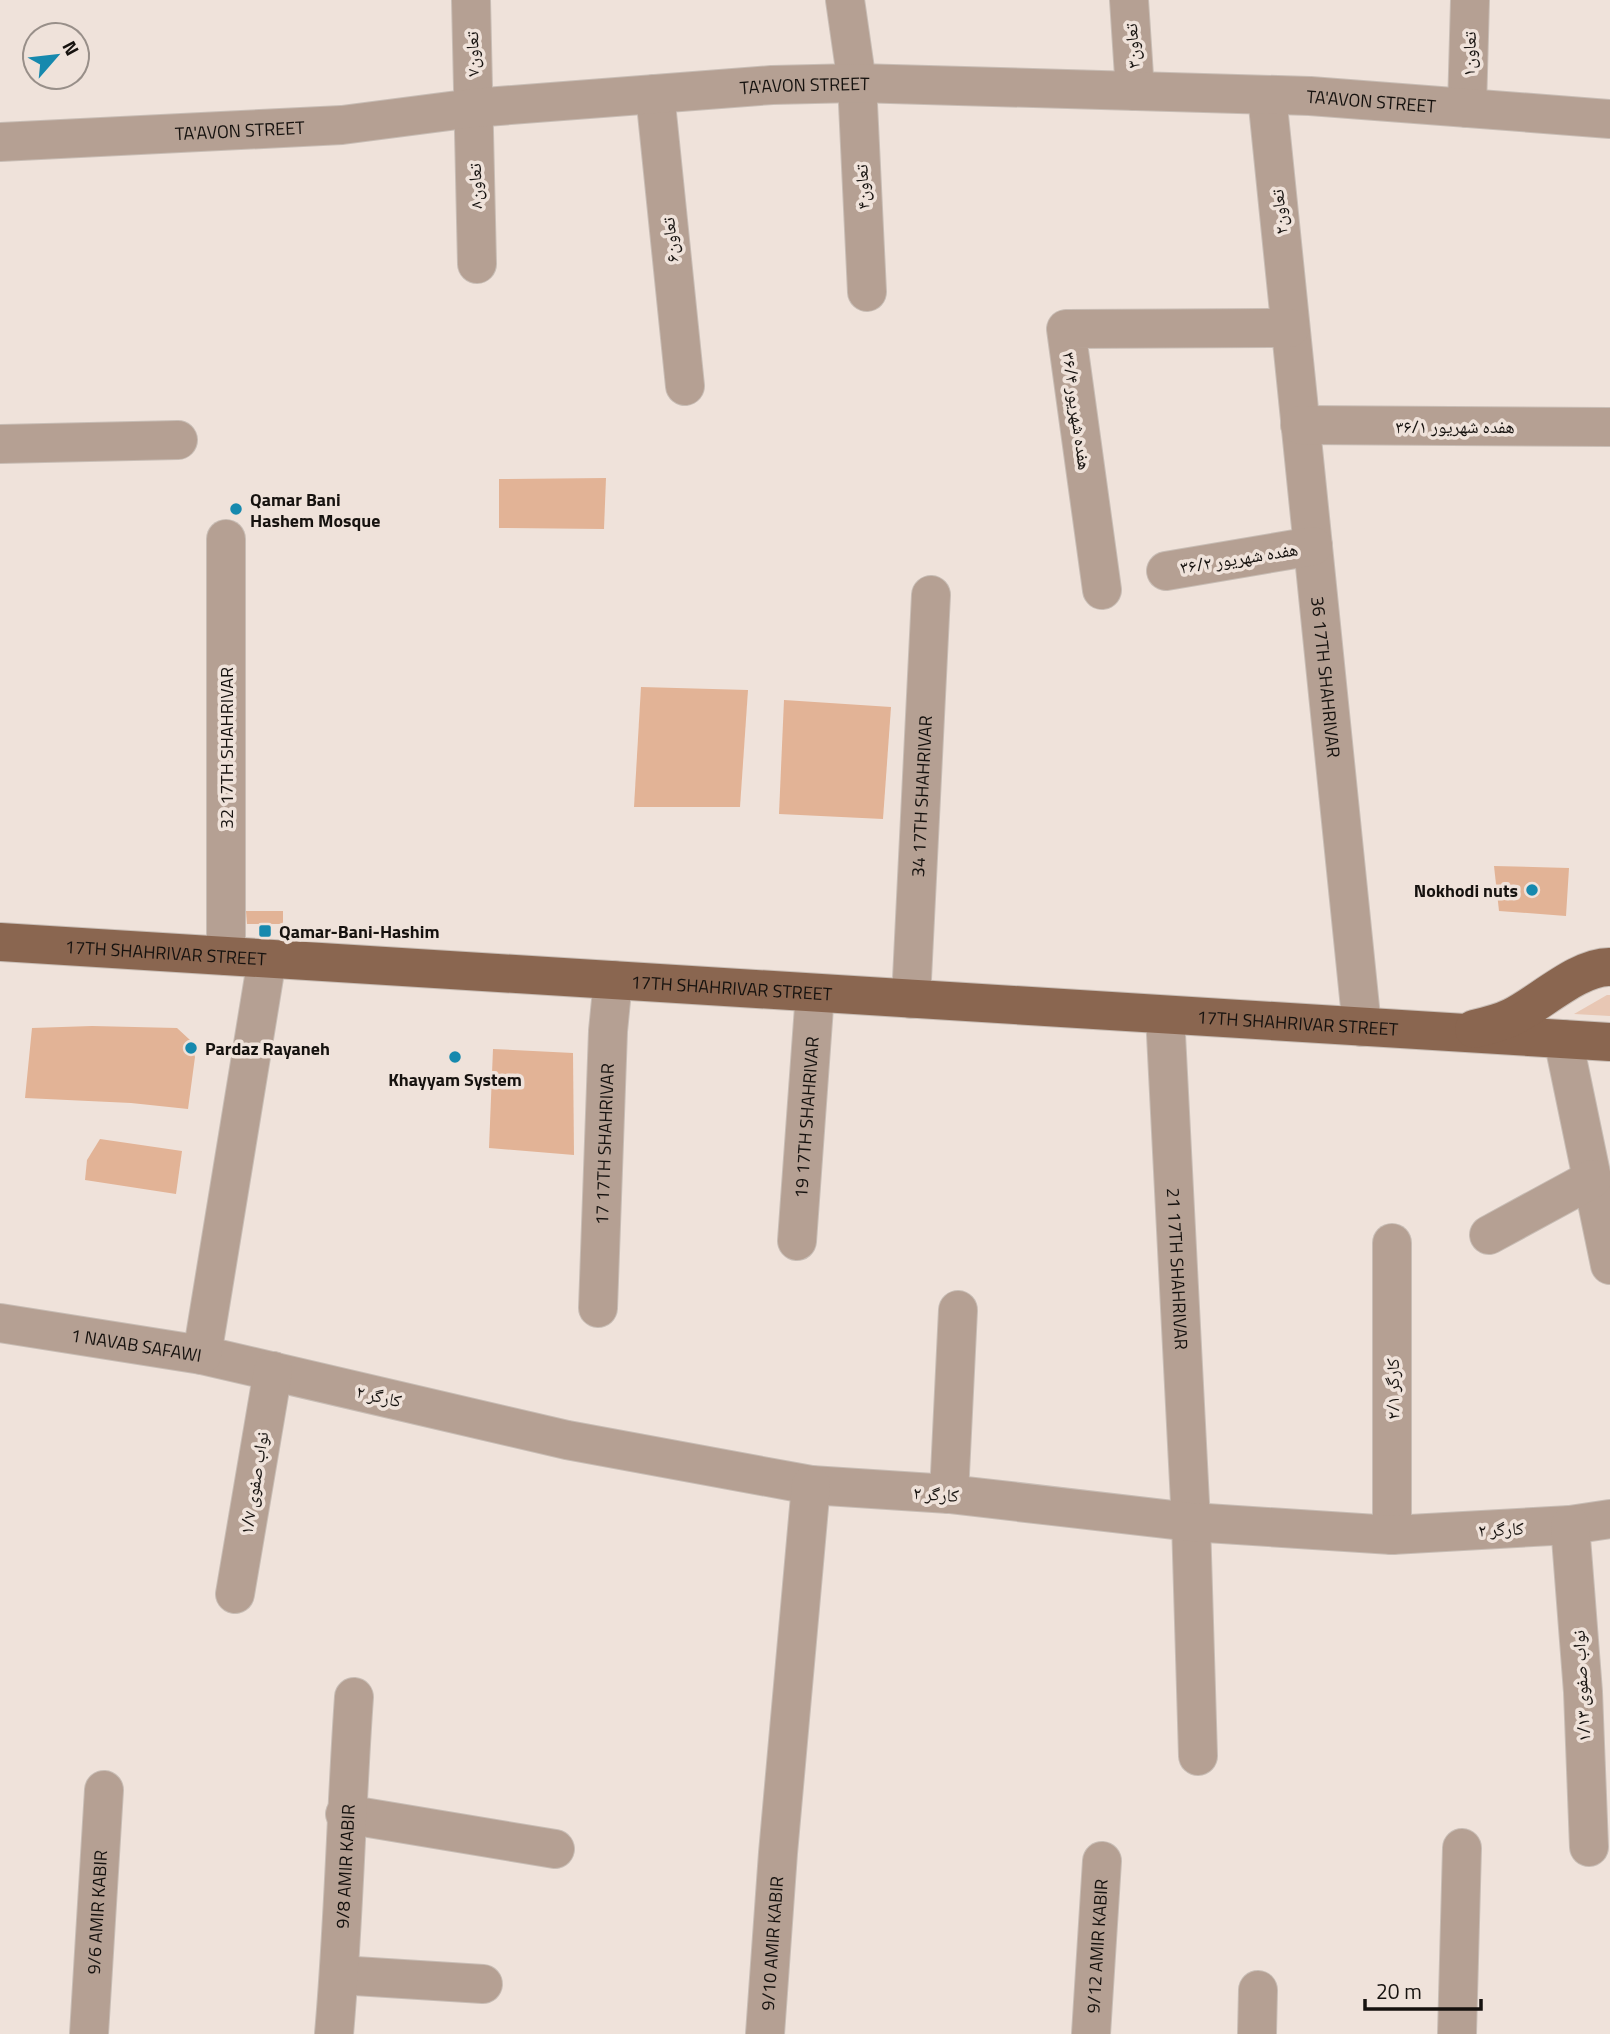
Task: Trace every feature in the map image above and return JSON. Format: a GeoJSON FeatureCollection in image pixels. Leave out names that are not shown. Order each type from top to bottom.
{"type":"FeatureCollection","features":[{"type":"Feature","properties":{"kind":"main road","name":"17TH SHAHRIVAR STREET"},"geometry":{"type":"LineString","coordinates":[[0,942],[1610,1042]]}},
{"type":"Feature","properties":{"kind":"main road","name":"17TH SHAHRIVAR STREET"},"geometry":{"type":"LineString","coordinates":[[1462,1033],[1511,1018],[1573,978],[1610,967]]}},
{"type":"Feature","properties":{"kind":"street","name":"تعاون۷"},"geometry":{"type":"LineString","coordinates":[[471,0],[473,108]]}},
{"type":"Feature","properties":{"kind":"street","name":"تعاون۴"},"geometry":{"type":"LineString","coordinates":[[845,0],[857,83],[867,292]]}},
{"type":"Feature","properties":{"kind":"street","name":"تعاون۳"},"geometry":{"type":"LineString","coordinates":[[1129,0],[1135,92]]}},
{"type":"Feature","properties":{"kind":"street","name":"تعاون۱"},"geometry":{"type":"LineString","coordinates":[[1467,108],[1470,0]]}},
{"type":"Feature","properties":{"kind":"street","name":"TA'AVON STREET"},"geometry":{"type":"LineString","coordinates":[[0,142],[342,125],[473,108],[772,85],[857,83],[1310,96],[1610,119]]}},
{"type":"Feature","properties":{"kind":"street","name":"تعاون۶"},"geometry":{"type":"LineString","coordinates":[[655,94],[685,386]]}},
{"type":"Feature","properties":{"kind":"street","name":"تعاون۲"},"geometry":{"type":"LineString","coordinates":[[1267,96],[1290,328]]}},
{"type":"Feature","properties":{"kind":"street","name":"تعاون۸"},"geometry":{"type":"LineString","coordinates":[[473,108],[477,264]]}},
{"type":"Feature","properties":{"kind":"street","name":"36 17TH SHAHRIVAR"},"geometry":{"type":"LineString","coordinates":[[1290,328],[1362,1027]]}},
{"type":"Feature","properties":{"kind":"street","name":"هفده شهریور ۳۶/۴"},"geometry":{"type":"LineString","coordinates":[[1102,590],[1066,330],[1290,328]]}},
{"type":"Feature","properties":{"kind":"street","name":"هفده شهریور ۳۶/۱"},"geometry":{"type":"LineString","coordinates":[[1300,425],[1610,427]]}},
{"type":"Feature","properties":{"kind":"street"},"geometry":{"type":"LineString","coordinates":[[0,444],[178,440]]}},
{"type":"Feature","properties":{"kind":"street","name":"32 17TH SHAHRIVAR"},"geometry":{"type":"LineString","coordinates":[[226,539],[226,956]]}},
{"type":"Feature","properties":{"kind":"street","name":"هفده شهریور ۳۶/۲"},"geometry":{"type":"LineString","coordinates":[[1166,571],[1313,546]]}},
{"type":"Feature","properties":{"kind":"street","name":"34 17TH SHAHRIVAR"},"geometry":{"type":"LineString","coordinates":[[911,999],[931,595]]}},
{"type":"Feature","properties":{"kind":"street"},"geometry":{"type":"LineString","coordinates":[[202,1355],[267,959]]}},
{"type":"Feature","properties":{"kind":"street","name":"17 17TH SHAHRIVAR"},"geometry":{"type":"LineString","coordinates":[[598,1308],[612,980]]}},
{"type":"Feature","properties":{"kind":"street","name":"19 17TH SHAHRIVAR"},"geometry":{"type":"LineString","coordinates":[[797,1241],[815,993]]}},
{"type":"Feature","properties":{"kind":"street","name":"21 17TH SHAHRIVAR"},"geometry":{"type":"LineString","coordinates":[[1165,1015],[1191,1522],[1198,1756]]}},
{"type":"Feature","properties":{"kind":"street"},"geometry":{"type":"LineString","coordinates":[[1563,1039],[1610,1265]]}},
{"type":"Feature","properties":{"kind":"street"},"geometry":{"type":"LineString","coordinates":[[1489,1234],[1592,1180]]}},
{"type":"Feature","properties":{"kind":"street","name":"کارگر ۲/۱"},"geometry":{"type":"LineString","coordinates":[[1392,1243],[1392,1535]]}},
{"type":"Feature","properties":{"kind":"street"},"geometry":{"type":"LineString","coordinates":[[949,1494],[958,1310]]}},
{"type":"Feature","properties":{"kind":"street","name":"1 NAVAB SAFAWI"},"geometry":{"type":"LineString","coordinates":[[0,1324],[202,1355],[272,1371]]}},
{"type":"Feature","properties":{"kind":"street","name":"کارگر ۲"},"geometry":{"type":"LineString","coordinates":[[272,1371],[567,1440],[811,1485],[949,1494],[1191,1522],[1392,1535],[1570,1525],[1610,1519]]}},
{"type":"Feature","properties":{"kind":"street","name":"نواب صفوی ۱/۷"},"geometry":{"type":"LineString","coordinates":[[235,1594],[272,1371]]}},
{"type":"Feature","properties":{"kind":"street","name":"9/10 AMIR KABIR"},"geometry":{"type":"LineString","coordinates":[[765,2034],[778,1853],[811,1485]]}},
{"type":"Feature","properties":{"kind":"street","name":"نواب صفوی ۱/۱۳"},"geometry":{"type":"LineString","coordinates":[[1570,1525],[1583,1692],[1589,1847]]}},
{"type":"Feature","properties":{"kind":"street","name":"9/8 AMIR KABIR"},"geometry":{"type":"LineString","coordinates":[[334,2034],[354,1697]]}},
{"type":"Feature","properties":{"kind":"street","name":"9/6 AMIR KABIR"},"geometry":{"type":"LineString","coordinates":[[89,2034],[104,1790]]}},
{"type":"Feature","properties":{"kind":"street"},"geometry":{"type":"LineString","coordinates":[[345,1814],[555,1849]]}},
{"type":"Feature","properties":{"kind":"street"},"geometry":{"type":"LineString","coordinates":[[1457,2034],[1462,1848]]}},
{"type":"Feature","properties":{"kind":"street","name":"9/12 AMIR KABIR"},"geometry":{"type":"LineString","coordinates":[[1091,2034],[1102,1861]]}},
{"type":"Feature","properties":{"kind":"street"},"geometry":{"type":"LineString","coordinates":[[339,1975],[483,1984]]}},
{"type":"Feature","properties":{"kind":"street"},"geometry":{"type":"LineString","coordinates":[[1257,2034],[1258,1990]]}},
{"type":"Feature","properties":{"kind":"shaded area"},"geometry":{"type":"Polygon","coordinates":[[[1610,995],[1610,1016],[1574,1014],[1610,995]]]}},
{"type":"Feature","properties":{"kind":"building"},"geometry":{"type":"Polygon","coordinates":[[[606,478],[604,529],[499,528],[499,479],[606,478]]]}},
{"type":"Feature","properties":{"kind":"building"},"geometry":{"type":"Polygon","coordinates":[[[641,687],[748,690],[740,807],[634,807],[641,687]]]}},
{"type":"Feature","properties":{"kind":"building"},"geometry":{"type":"Polygon","coordinates":[[[784,700],[891,707],[883,819],[779,814],[784,700]]]}},
{"type":"Feature","properties":{"kind":"building","name":"Nokhodi nuts"},"geometry":{"type":"Polygon","coordinates":[[[1494,866],[1569,868],[1566,916],[1499,911],[1494,866]]]}},
{"type":"Feature","properties":{"kind":"building"},"geometry":{"type":"Polygon","coordinates":[[[246,911],[283,911],[283,924],[247,924],[246,911]]]}},
{"type":"Feature","properties":{"kind":"building"},"geometry":{"type":"Polygon","coordinates":[[[32,1028],[177,1028],[190,1040],[195,1057],[188,1109],[131,1103],[25,1098],[32,1028]]]}},
{"type":"Feature","properties":{"kind":"building"},"geometry":{"type":"Polygon","coordinates":[[[493,1049],[573,1053],[574,1155],[489,1148],[493,1049]]]}},
{"type":"Feature","properties":{"kind":"building"},"geometry":{"type":"Polygon","coordinates":[[[100,1139],[182,1151],[176,1194],[85,1180],[87,1160],[100,1139]]]}},
{"type":"Feature","properties":{"kind":"place","name":"Qamar Bani Hashem Mosque"},"geometry":{"type":"Point","coordinates":[236,509]}},
{"type":"Feature","properties":{"kind":"place","name":"Nokhodi nuts"},"geometry":{"type":"Point","coordinates":[1532,890]}},
{"type":"Feature","properties":{"kind":"place","name":"Qamar-Bani-Hashim"},"geometry":{"type":"Point","coordinates":[265,931]}},
{"type":"Feature","properties":{"kind":"place","name":"Pardaz Rayaneh"},"geometry":{"type":"Point","coordinates":[191,1048]}},
{"type":"Feature","properties":{"kind":"place","name":"Khayyam System"},"geometry":{"type":"Point","coordinates":[455,1057]}}]}
